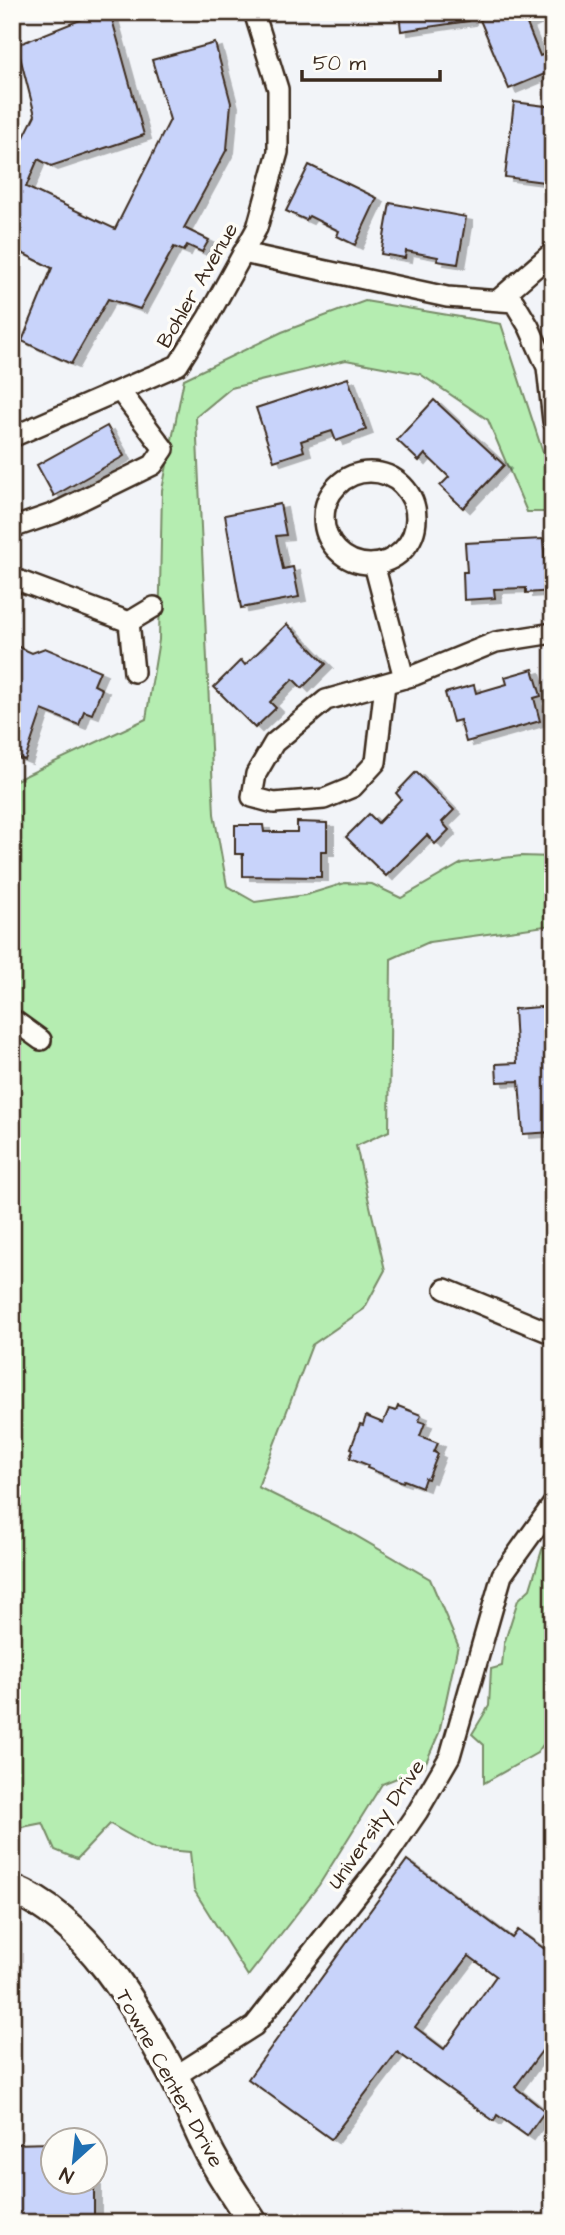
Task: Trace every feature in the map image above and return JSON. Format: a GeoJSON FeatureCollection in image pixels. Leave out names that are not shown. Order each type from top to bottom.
{"type":"FeatureCollection","features":[{"type":"Feature","properties":{"kind":"main road","name":"Towne Center Drive"},"geometry":{"type":"LineString","coordinates":[[12,1889],[33,1898],[65,1922],[113,1975],[174,2077],[213,2158],[253,2223]]}},
{"type":"Feature","properties":{"kind":"street","name":"Bohler Avenue"},"geometry":{"type":"LineString","coordinates":[[12,437],[178,365],[243,253],[257,228],[278,152],[278,89],[254,12]]}},
{"type":"Feature","properties":{"kind":"street"},"geometry":{"type":"LineString","coordinates":[[498,300],[553,251]]}},
{"type":"Feature","properties":{"kind":"street"},"geometry":{"type":"LineString","coordinates":[[243,253],[447,297],[513,302],[547,366],[553,421]]}},
{"type":"Feature","properties":{"kind":"street"},"geometry":{"type":"LineString","coordinates":[[12,528],[55,513],[153,465],[163,449],[120,391]]}},
{"type":"Feature","properties":{"kind":"street"},"geometry":{"type":"LineString","coordinates":[[375,472],[390,476],[402,485],[411,497],[416,511],[416,526],[406,546],[389,561],[374,564],[359,563],[345,557],[334,546],[325,525],[327,502],[334,489],[346,479],[360,473],[375,472]]}},
{"type":"Feature","properties":{"kind":"street"},"geometry":{"type":"LineString","coordinates":[[374,564],[404,678]]}},
{"type":"Feature","properties":{"kind":"street"},"geometry":{"type":"LineString","coordinates":[[12,578],[129,621],[154,607]]}},
{"type":"Feature","properties":{"kind":"street"},"geometry":{"type":"LineString","coordinates":[[129,621],[134,672]]}},
{"type":"Feature","properties":{"kind":"street"},"geometry":{"type":"LineString","coordinates":[[385,684],[376,762],[353,787],[324,799],[274,803],[252,797],[256,774],[274,743],[326,700],[404,678],[496,642],[553,633]]}},
{"type":"Feature","properties":{"kind":"street"},"geometry":{"type":"LineString","coordinates":[[12,1018],[41,1040]]}},
{"type":"Feature","properties":{"kind":"street"},"geometry":{"type":"LineString","coordinates":[[445,1289],[553,1334]]}},
{"type":"Feature","properties":{"kind":"street","name":"University Drive"},"geometry":{"type":"LineString","coordinates":[[174,2077],[254,2026],[383,1861],[418,1811],[450,1756],[502,1575],[553,1504]]}},
{"type":"Feature","properties":{"kind":"green space"},"geometry":{"type":"Polygon","coordinates":[[[365,301],[501,324],[549,471],[553,473],[553,512],[527,512],[488,420],[420,374],[346,360],[231,388],[196,417],[214,814],[227,886],[255,902],[306,895],[345,883],[372,884],[401,898],[462,863],[521,856],[553,857],[553,925],[429,942],[391,959],[389,1131],[356,1146],[385,1270],[364,1309],[312,1345],[258,1487],[351,1533],[430,1579],[458,1645],[439,1733],[424,1767],[382,1784],[319,1885],[248,1976],[194,1890],[190,1852],[154,1849],[110,1824],[77,1859],[55,1850],[43,1823],[12,1829],[12,782],[146,719],[159,640],[162,490],[184,379],[282,332],[365,301]]]}},
{"type":"Feature","properties":{"kind":"green space"},"geometry":{"type":"Polygon","coordinates":[[[553,1530],[553,1731],[537,1753],[484,1783],[484,1745],[472,1734],[489,1706],[491,1669],[502,1666],[504,1644],[518,1600],[530,1589],[542,1550],[553,1530]]]}},
{"type":"Feature","properties":{"kind":"building"},"geometry":{"type":"Polygon","coordinates":[[[100,12],[110,12],[144,135],[51,166],[38,159],[26,187],[115,229],[170,120],[152,60],[215,43],[231,103],[227,149],[184,228],[209,240],[202,252],[187,245],[184,251],[174,247],[140,309],[108,299],[71,364],[22,341],[52,268],[12,248],[12,161],[35,115],[17,45],[100,12]]]}},
{"type":"Feature","properties":{"kind":"building"},"geometry":{"type":"Polygon","coordinates":[[[399,12],[468,12],[469,21],[401,31],[399,12]]]}},
{"type":"Feature","properties":{"kind":"building"},"geometry":{"type":"Polygon","coordinates":[[[498,12],[553,12],[527,24],[540,56],[545,54],[552,71],[509,89],[480,20],[498,12]]]}},
{"type":"Feature","properties":{"kind":"building"},"geometry":{"type":"Polygon","coordinates":[[[514,102],[553,107],[552,183],[505,177],[514,102]]]}},
{"type":"Feature","properties":{"kind":"building"},"geometry":{"type":"Polygon","coordinates":[[[309,165],[377,198],[355,245],[337,236],[339,231],[309,216],[306,220],[286,211],[309,165]]]}},
{"type":"Feature","properties":{"kind":"building"},"geometry":{"type":"Polygon","coordinates":[[[390,203],[466,217],[458,264],[437,261],[438,257],[406,251],[405,258],[381,254],[390,203]]]}},
{"type":"Feature","properties":{"kind":"building"},"geometry":{"type":"Polygon","coordinates":[[[348,378],[366,430],[336,441],[332,431],[301,441],[304,451],[274,461],[256,408],[348,378]]]}},
{"type":"Feature","properties":{"kind":"building"},"geometry":{"type":"Polygon","coordinates":[[[434,400],[504,465],[463,508],[440,486],[449,477],[425,454],[419,461],[397,440],[434,400]]]}},
{"type":"Feature","properties":{"kind":"building"},"geometry":{"type":"Polygon","coordinates":[[[107,426],[124,456],[54,496],[37,465],[107,426]]]}},
{"type":"Feature","properties":{"kind":"building"},"geometry":{"type":"Polygon","coordinates":[[[280,504],[286,535],[276,536],[283,569],[293,567],[299,597],[241,608],[225,515],[280,504]]]}},
{"type":"Feature","properties":{"kind":"building"},"geometry":{"type":"Polygon","coordinates":[[[543,539],[545,562],[553,561],[553,591],[526,593],[526,588],[494,589],[495,598],[464,600],[463,572],[467,572],[465,543],[543,539]]]}},
{"type":"Feature","properties":{"kind":"building"},"geometry":{"type":"Polygon","coordinates":[[[287,624],[326,664],[302,688],[293,679],[270,702],[276,708],[255,728],[214,687],[241,660],[245,665],[287,624]]]}},
{"type":"Feature","properties":{"kind":"building"},"geometry":{"type":"Polygon","coordinates":[[[12,644],[32,653],[45,648],[100,671],[94,685],[102,689],[92,714],[84,711],[79,725],[42,710],[25,760],[12,755],[12,644]]]}},
{"type":"Feature","properties":{"kind":"building"},"geometry":{"type":"Polygon","coordinates":[[[533,669],[541,696],[534,698],[540,721],[466,742],[460,720],[453,722],[445,693],[474,685],[476,693],[507,684],[505,677],[533,669]]]}},
{"type":"Feature","properties":{"kind":"building"},"geometry":{"type":"Polygon","coordinates":[[[416,772],[454,810],[442,822],[449,830],[435,844],[427,835],[386,876],[346,837],[369,814],[378,823],[401,799],[396,793],[416,772]]]}},
{"type":"Feature","properties":{"kind":"building"},"geometry":{"type":"Polygon","coordinates":[[[297,822],[327,823],[327,851],[321,851],[321,877],[243,876],[243,854],[235,854],[235,825],[263,825],[264,832],[297,832],[297,822]]]}},
{"type":"Feature","properties":{"kind":"building"},"geometry":{"type":"Polygon","coordinates":[[[553,1006],[553,1132],[523,1134],[519,1081],[497,1082],[496,1064],[517,1063],[514,1009],[553,1006]]]}},
{"type":"Feature","properties":{"kind":"building"},"geometry":{"type":"Polygon","coordinates":[[[398,1406],[421,1415],[419,1421],[425,1423],[420,1436],[438,1443],[434,1452],[438,1454],[422,1487],[367,1468],[368,1465],[350,1458],[360,1424],[363,1425],[366,1416],[383,1423],[389,1409],[396,1411],[398,1406]]]}},
{"type":"Feature","properties":{"kind":"building"},"geometry":{"type":"Polygon","coordinates":[[[407,1860],[512,1938],[518,1930],[553,1955],[553,2036],[515,2087],[545,2111],[527,2136],[497,2115],[494,2121],[397,2052],[331,2139],[248,2079],[407,1860]],[[469,1956],[415,2027],[444,2049],[496,1976],[469,1956]]]}},
{"type":"Feature","properties":{"kind":"building"},"geometry":{"type":"Polygon","coordinates":[[[38,2143],[38,2196],[94,2196],[94,2223],[12,2223],[12,2144],[38,2143]]]}}]}
